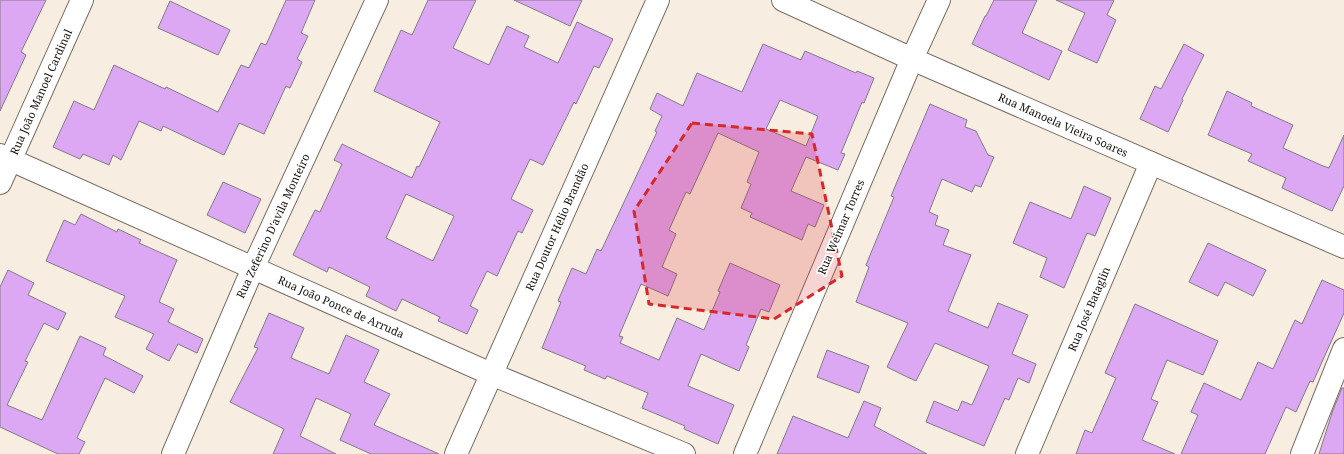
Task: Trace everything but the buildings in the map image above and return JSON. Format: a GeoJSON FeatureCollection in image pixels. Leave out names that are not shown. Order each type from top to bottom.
{"type":"FeatureCollection","features":[{"type":"Feature","properties":{"kind":"street","name":"Rua João Manoel Cardinal"},"geometry":{"type":"LineString","coordinates":[[0,183],[5,158],[82,0]]}},
{"type":"Feature","properties":{"kind":"street","name":"Rua Zeferino D'avila Monteiro"},"geometry":{"type":"LineString","coordinates":[[172,454],[253,268],[377,0]]}},
{"type":"Feature","properties":{"kind":"street","name":"Rua Doutor Hélio Brandão"},"geometry":{"type":"LineString","coordinates":[[456,454],[658,0]]}},
{"type":"Feature","properties":{"kind":"street","name":"Rua Manoela Vieira Soares"},"geometry":{"type":"LineString","coordinates":[[783,0],[912,59],[1344,247]]}},
{"type":"Feature","properties":{"kind":"street","name":"Rua Weimar Torres"},"geometry":{"type":"LineString","coordinates":[[745,454],[912,59],[939,0]]}},
{"type":"Feature","properties":{"kind":"street","name":"Rua João Ponce de Arruda"},"geometry":{"type":"LineString","coordinates":[[5,158],[491,374],[684,454]]}},
{"type":"Feature","properties":{"kind":"street","name":"Rua José Bataglin"},"geometry":{"type":"LineString","coordinates":[[1027,454],[1151,163]]}},
{"type":"Feature","properties":{"kind":"street"},"geometry":{"type":"LineString","coordinates":[[1302,454],[1344,349]]}},
{"type":"Feature","properties":{"kind":"highlighted area"},"geometry":{"type":"Polygon","coordinates":[[[692,123],[812,134],[842,276],[774,319],[649,304],[634,211],[692,123]]]}}]}
